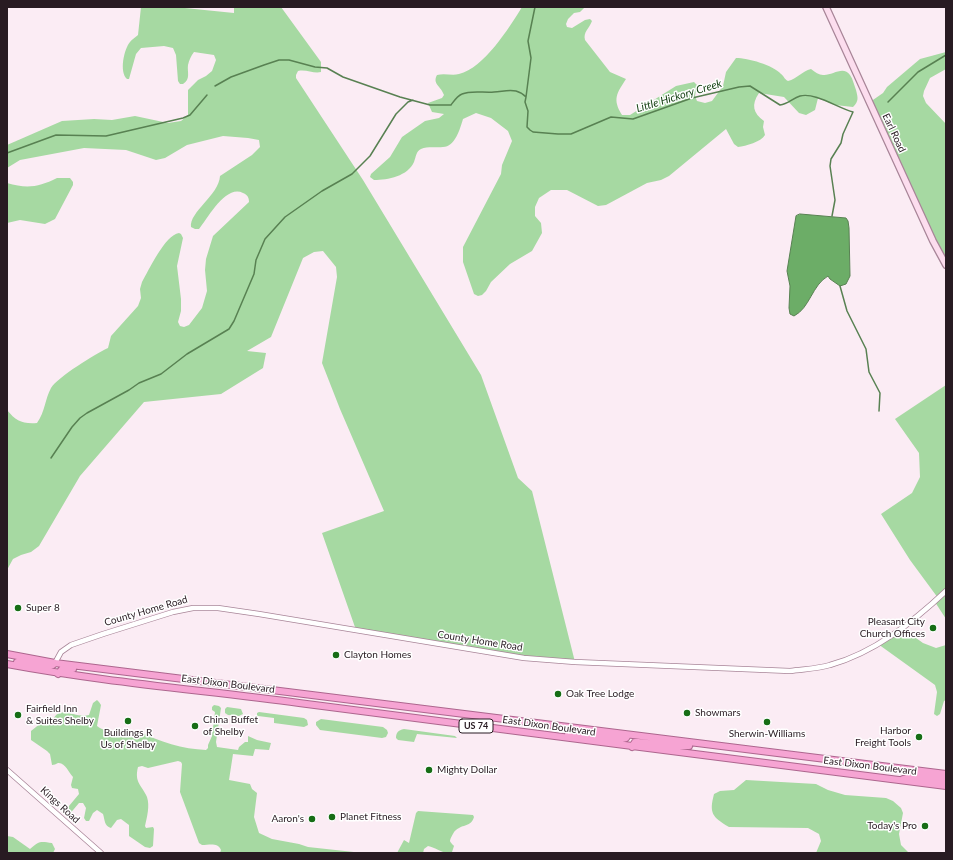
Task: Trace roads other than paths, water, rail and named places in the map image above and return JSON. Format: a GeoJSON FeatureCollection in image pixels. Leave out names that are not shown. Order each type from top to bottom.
{"type":"FeatureCollection","features":[{"type":"Feature","properties":{"kind":"highway","name":"East Dixon Boulevard"},"geometry":{"type":"LineString","coordinates":[[7,654],[55,663],[698,745],[946,774]]}},
{"type":"Feature","properties":{"kind":"highway"},"geometry":{"type":"LineString","coordinates":[[7,660],[48,666],[55,663]]}},
{"type":"Feature","properties":{"kind":"highway","name":"East Dixon Boulevard"},"geometry":{"type":"LineString","coordinates":[[7,664],[58,674],[253,697],[632,747],[946,786]]}},
{"type":"Feature","properties":{"kind":"highway"},"geometry":{"type":"LineString","coordinates":[[58,674],[62,669],[66,668],[135,676],[142,673]]}},
{"type":"Feature","properties":{"kind":"highway"},"geometry":{"type":"LineString","coordinates":[[558,737],[575,735],[623,739],[628,735]]}},
{"type":"Feature","properties":{"kind":"highway"},"geometry":{"type":"LineString","coordinates":[[632,747],[636,742],[685,747],[698,745]]}},
{"type":"Feature","properties":{"kind":"highway"},"geometry":{"type":"LineString","coordinates":[[900,780],[913,776],[946,780]]}},
{"type":"Feature","properties":{"kind":"main road","name":"Earl Road"},"geometry":{"type":"LineString","coordinates":[[826,7],[933,241],[946,265]]}},
{"type":"Feature","properties":{"kind":"street","name":"County Home Road"},"geometry":{"type":"LineString","coordinates":[[55,663],[61,652],[82,640],[173,612],[202,607],[271,616],[524,658],[790,671],[830,665],[863,652],[913,620],[946,591]]}},
{"type":"Feature","properties":{"kind":"street","name":"Kings Road"},"geometry":{"type":"LineString","coordinates":[[7,770],[101,853]]}},
{"type":"Feature","properties":{"kind":"waterway","name":"Little Hickory Creek"},"geometry":{"type":"LineString","coordinates":[[535,7],[528,41],[531,58],[525,102],[528,111],[527,127],[530,130],[533,132],[571,134],[611,117],[633,119],[692,98],[739,87],[750,86],[780,105],[800,96],[812,96],[853,112],[843,134],[841,143],[831,159],[830,166],[835,200],[832,216]]}},
{"type":"Feature","properties":{"kind":"waterway","name":"Little Hickory Creek"},"geometry":{"type":"LineString","coordinates":[[888,102],[918,72],[946,55]]}},
{"type":"Feature","properties":{"kind":"waterway","name":"Little Hickory Creek"},"geometry":{"type":"LineString","coordinates":[[215,86],[231,77],[264,65],[279,60],[289,60],[315,67],[327,68],[343,77],[400,97],[430,105],[451,105],[459,96],[469,92],[497,92],[513,90],[526,97]]}},
{"type":"Feature","properties":{"kind":"waterway","name":"Little Hickory Creek"},"geometry":{"type":"LineString","coordinates":[[7,153],[56,135],[106,136],[183,118],[190,115],[207,95]]}},
{"type":"Feature","properties":{"kind":"waterway"},"geometry":{"type":"LineString","coordinates":[[51,458],[80,418],[139,383],[161,374],[187,354],[229,329],[234,321],[254,274],[256,260],[265,239],[285,217],[322,191],[352,174],[370,156],[396,114],[408,102],[413,100]]}},
{"type":"Feature","properties":{"kind":"waterway"},"geometry":{"type":"LineString","coordinates":[[840,286],[847,311],[866,349],[869,372],[880,393],[879,411]]}},
{"type":"Feature","properties":{"kind":"place","name":"Super 8"},"geometry":{"type":"Point","coordinates":[18,608]}},
{"type":"Feature","properties":{"kind":"place","name":"Pleasant City Church Offices"},"geometry":{"type":"Point","coordinates":[933,628]}},
{"type":"Feature","properties":{"kind":"place","name":"Clayton Homes"},"geometry":{"type":"Point","coordinates":[336,655]}},
{"type":"Feature","properties":{"kind":"place","name":"Oak Tree Lodge"},"geometry":{"type":"Point","coordinates":[558,694]}},
{"type":"Feature","properties":{"kind":"place","name":"Showmars"},"geometry":{"type":"Point","coordinates":[687,713]}},
{"type":"Feature","properties":{"kind":"place","name":"Fairfield Inn & Suites Shelby"},"geometry":{"type":"Point","coordinates":[18,715]}},
{"type":"Feature","properties":{"kind":"place","name":"Buildings R Us of Shelby"},"geometry":{"type":"Point","coordinates":[128,721]}},
{"type":"Feature","properties":{"kind":"place","name":"Sherwin-Williams"},"geometry":{"type":"Point","coordinates":[767,722]}},
{"type":"Feature","properties":{"kind":"place","name":"China Buffet of Shelby"},"geometry":{"type":"Point","coordinates":[195,726]}},
{"type":"Feature","properties":{"kind":"place","name":"Harbor Freight Tools"},"geometry":{"type":"Point","coordinates":[919,737]}},
{"type":"Feature","properties":{"kind":"place","name":"Mighty Dollar"},"geometry":{"type":"Point","coordinates":[429,770]}},
{"type":"Feature","properties":{"kind":"place","name":"Planet Fitness"},"geometry":{"type":"Point","coordinates":[332,817]}},
{"type":"Feature","properties":{"kind":"place","name":"Aaron's"},"geometry":{"type":"Point","coordinates":[312,819]}},
{"type":"Feature","properties":{"kind":"place","name":"Today's Pro"},"geometry":{"type":"Point","coordinates":[925,826]}}]}
